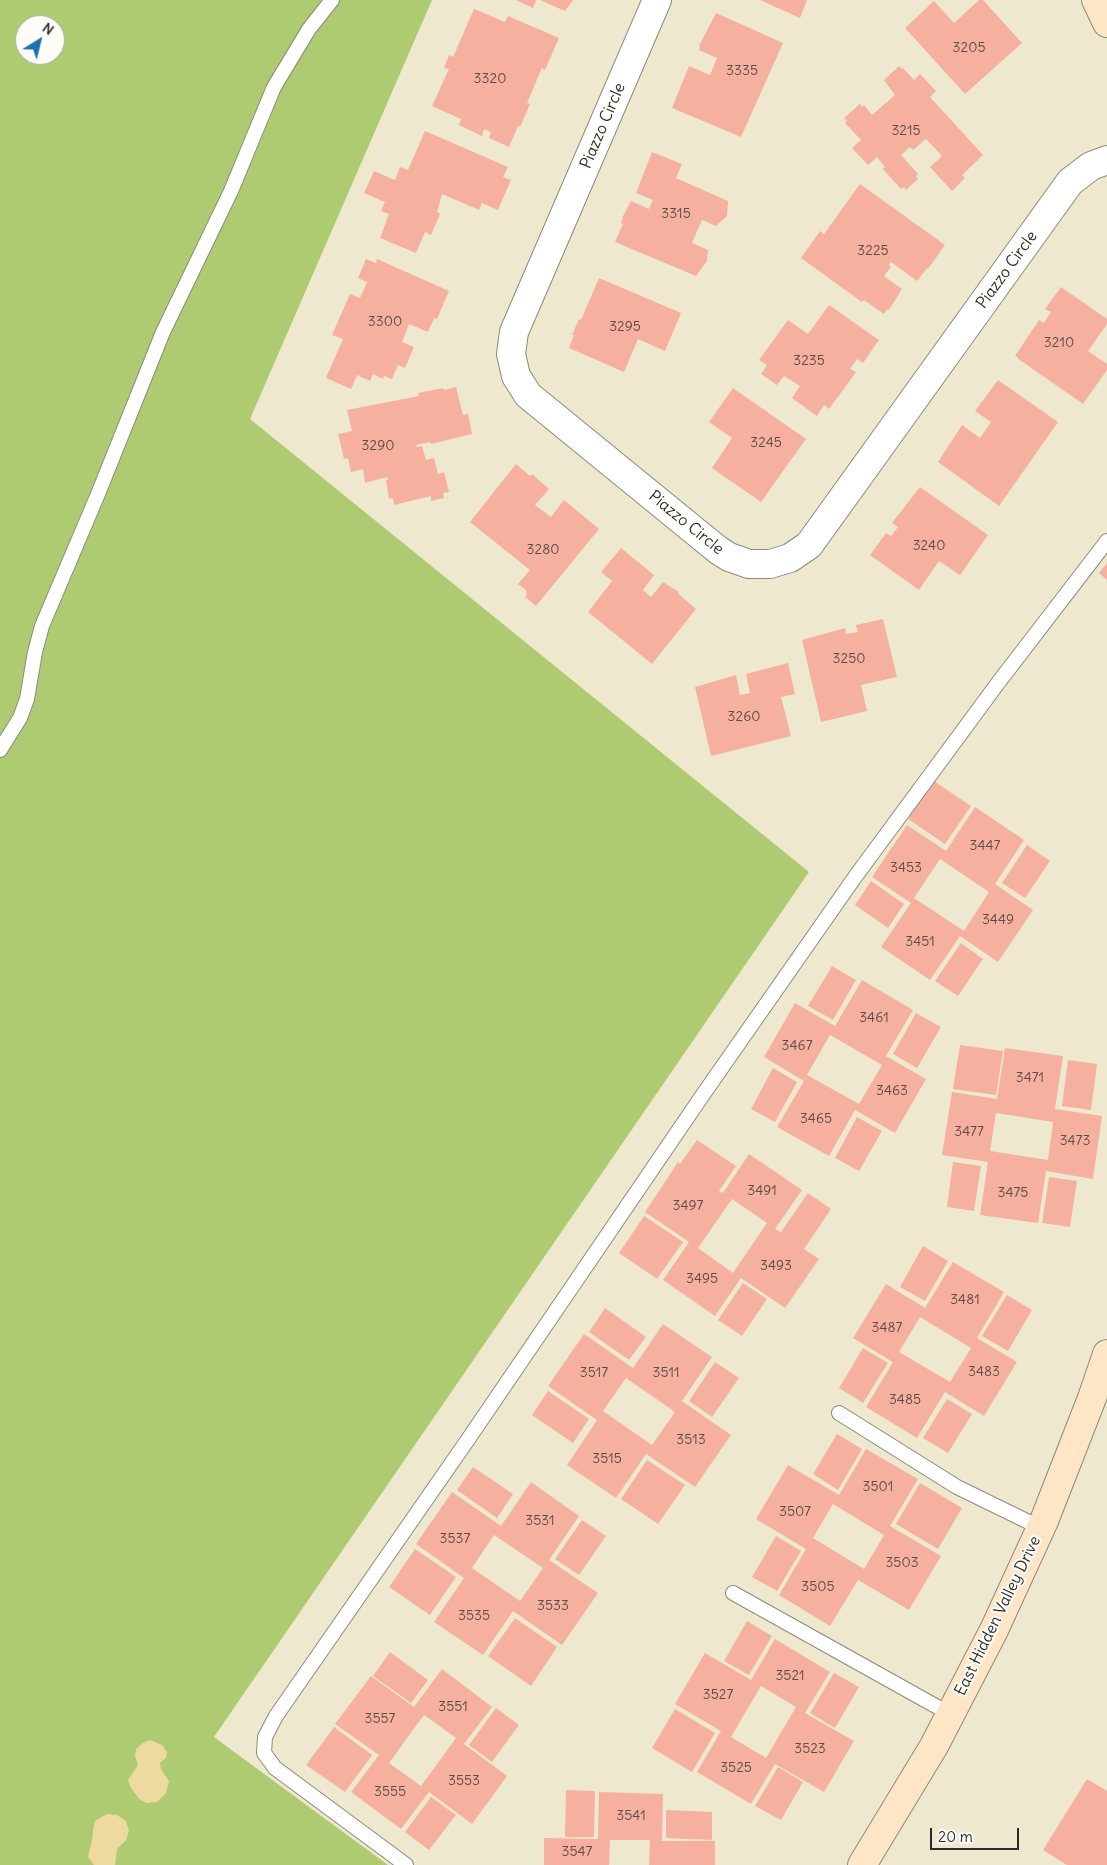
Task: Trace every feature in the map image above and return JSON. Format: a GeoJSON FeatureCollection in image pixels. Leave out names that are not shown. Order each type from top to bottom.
{"type":"FeatureCollection","features":[{"type":"Feature","properties":{"kind":"street","name":"Piazzo Circle"},"geometry":{"type":"LineString","coordinates":[[657,0],[514,332],[512,354],[516,376],[528,394],[729,557],[749,564],[770,564],[790,558],[809,545],[1070,182],[1091,166],[1107,160]]}},
{"type":"Feature","properties":{"kind":"street"},"geometry":{"type":"LineString","coordinates":[[1096,0],[1107,23]]}},
{"type":"Feature","properties":{"kind":"street","name":"East Hidden Valley Drive"},"geometry":{"type":"LineString","coordinates":[[862,1865],[934,1746],[994,1630],[1041,1528],[1092,1398],[1107,1354]]}},
{"type":"Feature","properties":{"kind":"lane"},"geometry":{"type":"LineString","coordinates":[[0,750],[20,718],[27,699],[35,652],[42,626],[98,494],[163,332],[239,173],[274,87],[309,29],[332,0]]}},
{"type":"Feature","properties":{"kind":"lane"},"geometry":{"type":"LineString","coordinates":[[406,1865],[275,1768],[264,1754],[265,1737],[276,1716],[469,1438],[696,1104],[850,885],[998,683],[1107,541]]}},
{"type":"Feature","properties":{"kind":"lane"},"geometry":{"type":"LineString","coordinates":[[839,1413],[957,1487],[1041,1528]]}},
{"type":"Feature","properties":{"kind":"lane"},"geometry":{"type":"LineString","coordinates":[[732,1593],[950,1714]]}},
{"type":"Feature","properties":{"kind":"green space"},"geometry":{"type":"Polygon","coordinates":[[[0,0],[432,0],[250,419],[809,872],[214,1737],[388,1865],[0,1865],[0,0]]]}},
{"type":"Feature","properties":{"kind":"sand"},"geometry":{"type":"Polygon","coordinates":[[[150,1740],[162,1745],[167,1752],[166,1758],[160,1763],[161,1769],[169,1781],[166,1793],[157,1802],[147,1803],[140,1800],[131,1788],[128,1780],[138,1765],[135,1756],[136,1749],[150,1740]]]}},
{"type":"Feature","properties":{"kind":"sand"},"geometry":{"type":"Polygon","coordinates":[[[107,1814],[117,1815],[126,1821],[129,1831],[126,1840],[117,1849],[115,1865],[94,1865],[88,1857],[95,1821],[107,1814]]]}},
{"type":"Feature","properties":{"kind":"building"},"geometry":{"type":"Polygon","coordinates":[[[516,0],[536,0],[533,8],[516,0]]]}},
{"type":"Feature","properties":{"kind":"building"},"geometry":{"type":"Polygon","coordinates":[[[540,0],[573,0],[565,11],[540,0]]]}},
{"type":"Feature","properties":{"kind":"building"},"geometry":{"type":"Polygon","coordinates":[[[760,0],[807,0],[800,18],[760,0]]]}},
{"type":"Feature","properties":{"kind":"building"},"geometry":{"type":"Polygon","coordinates":[[[979,0],[983,0],[1022,43],[965,94],[905,28],[934,1],[954,23],[979,0]]]}},
{"type":"Feature","properties":{"kind":"building"},"geometry":{"type":"Polygon","coordinates":[[[474,9],[505,22],[508,16],[559,38],[545,70],[542,68],[527,103],[530,104],[509,147],[489,138],[491,132],[484,129],[482,136],[459,125],[461,119],[432,106],[449,69],[444,68],[449,55],[453,57],[474,9]]]}},
{"type":"Feature","properties":{"kind":"building"},"geometry":{"type":"Polygon","coordinates":[[[716,13],[783,43],[741,137],[672,108],[689,66],[710,75],[717,58],[699,50],[699,46],[716,13]]]}},
{"type":"Feature","properties":{"kind":"building"},"geometry":{"type":"Polygon","coordinates":[[[899,66],[914,80],[920,74],[936,91],[930,97],[983,155],[962,175],[965,178],[952,191],[930,167],[942,156],[926,139],[913,150],[910,147],[901,155],[918,174],[916,176],[918,179],[906,190],[904,187],[901,189],[883,169],[885,167],[877,157],[868,165],[852,148],[861,140],[845,123],[847,121],[844,118],[860,104],[862,107],[864,105],[872,115],[895,95],[884,80],[899,66]]]}},
{"type":"Feature","properties":{"kind":"building"},"geometry":{"type":"Polygon","coordinates":[[[425,131],[508,167],[503,177],[511,180],[498,210],[482,203],[479,210],[442,194],[437,212],[440,214],[431,235],[425,232],[416,253],[380,238],[389,214],[381,211],[385,202],[364,193],[374,171],[395,180],[400,167],[408,170],[425,131]]]}},
{"type":"Feature","properties":{"kind":"building"},"geometry":{"type":"Polygon","coordinates":[[[652,152],[682,164],[676,178],[728,201],[727,216],[716,226],[702,220],[692,243],[708,250],[707,261],[696,276],[615,242],[623,224],[621,223],[622,218],[631,201],[649,209],[653,200],[636,193],[652,152]]]}},
{"type":"Feature","properties":{"kind":"building"},"geometry":{"type":"Polygon","coordinates":[[[860,184],[945,245],[917,281],[891,262],[889,265],[891,267],[884,276],[902,289],[889,310],[887,309],[884,314],[864,300],[862,302],[801,258],[820,231],[824,234],[860,184]]]}},
{"type":"Feature","properties":{"kind":"building"},"geometry":{"type":"Polygon","coordinates":[[[366,259],[376,263],[377,259],[449,291],[437,319],[434,318],[428,332],[409,324],[402,342],[414,347],[405,368],[398,365],[392,379],[384,376],[383,379],[373,374],[370,381],[357,375],[351,389],[326,378],[343,339],[332,335],[350,294],[360,298],[367,282],[358,278],[366,259]]]}},
{"type":"Feature","properties":{"kind":"building"},"geometry":{"type":"Polygon","coordinates":[[[599,278],[681,313],[665,351],[638,339],[624,372],[569,348],[574,335],[572,335],[579,319],[581,320],[599,278]]]}},
{"type":"Feature","properties":{"kind":"building"},"geometry":{"type":"Polygon","coordinates":[[[1061,287],[1107,319],[1107,324],[1088,351],[1107,364],[1107,370],[1083,404],[1015,356],[1039,320],[1044,323],[1051,312],[1045,309],[1061,287]]]}},
{"type":"Feature","properties":{"kind":"building"},"geometry":{"type":"Polygon","coordinates":[[[829,305],[879,340],[863,363],[857,359],[850,369],[856,372],[829,409],[824,405],[817,416],[792,398],[800,386],[784,376],[777,385],[761,374],[767,365],[759,360],[788,320],[808,334],[829,305]]]}},
{"type":"Feature","properties":{"kind":"building"},"geometry":{"type":"Polygon","coordinates":[[[998,380],[1058,422],[999,506],[938,462],[962,425],[980,438],[991,422],[975,411],[998,380]]]}},
{"type":"Feature","properties":{"kind":"building"},"geometry":{"type":"Polygon","coordinates":[[[456,387],[463,415],[468,414],[472,434],[431,444],[430,442],[416,445],[417,447],[422,446],[426,460],[434,458],[438,474],[444,472],[449,492],[443,493],[444,498],[431,501],[431,496],[394,505],[393,498],[389,499],[387,477],[365,483],[363,469],[351,472],[348,458],[344,459],[338,434],[352,431],[347,410],[419,396],[418,393],[456,387]]]}},
{"type":"Feature","properties":{"kind":"building"},"geometry":{"type":"Polygon","coordinates":[[[733,388],[806,439],[761,502],[712,468],[732,438],[709,422],[733,388]]]}},
{"type":"Feature","properties":{"kind":"building"},"geometry":{"type":"Polygon","coordinates":[[[516,464],[530,476],[532,474],[549,489],[535,505],[551,517],[564,500],[599,529],[536,606],[525,597],[527,595],[526,590],[518,584],[530,570],[470,522],[516,464]]]}},
{"type":"Feature","properties":{"kind":"building"},"geometry":{"type":"Polygon","coordinates":[[[920,487],[988,535],[960,575],[939,561],[919,590],[870,555],[886,533],[891,536],[898,527],[892,523],[920,487]]]}},
{"type":"Feature","properties":{"kind":"building"},"geometry":{"type":"Polygon","coordinates":[[[621,548],[654,575],[643,590],[651,597],[663,582],[679,592],[696,609],[652,664],[588,612],[612,581],[601,572],[621,548]]]}},
{"type":"Feature","properties":{"kind":"building"},"geometry":{"type":"Polygon","coordinates":[[[1107,563],[1107,580],[1099,573],[1107,563]]]}},
{"type":"Feature","properties":{"kind":"building"},"geometry":{"type":"Polygon","coordinates":[[[883,619],[897,677],[861,685],[867,711],[821,722],[802,640],[845,628],[846,634],[858,632],[856,625],[883,619]]]}},
{"type":"Feature","properties":{"kind":"building"},"geometry":{"type":"Polygon","coordinates":[[[788,663],[795,694],[781,697],[791,736],[711,756],[695,687],[736,675],[740,695],[750,693],[746,674],[788,663]]]}},
{"type":"Feature","properties":{"kind":"building"},"geometry":{"type":"Polygon","coordinates":[[[934,781],[971,806],[945,844],[908,819],[934,781]]]}},
{"type":"Feature","properties":{"kind":"building"},"geometry":{"type":"Polygon","coordinates":[[[975,807],[1024,840],[995,884],[1033,910],[998,962],[960,936],[930,980],[881,947],[911,903],[872,877],[907,825],[946,851],[975,807]],[[940,859],[914,898],[964,931],[989,892],[940,859]]]}},
{"type":"Feature","properties":{"kind":"building"},"geometry":{"type":"Polygon","coordinates":[[[1027,845],[1050,861],[1025,898],[1002,883],[1027,845]]]}},
{"type":"Feature","properties":{"kind":"building"},"geometry":{"type":"Polygon","coordinates":[[[871,881],[904,904],[888,928],[855,905],[871,881]]]}},
{"type":"Feature","properties":{"kind":"building"},"geometry":{"type":"Polygon","coordinates":[[[961,943],[983,959],[958,996],[935,981],[961,943]]]}},
{"type":"Feature","properties":{"kind":"building"},"geometry":{"type":"Polygon","coordinates":[[[832,966],[856,980],[833,1020],[808,1006],[832,966]]]}},
{"type":"Feature","properties":{"kind":"building"},"geometry":{"type":"Polygon","coordinates":[[[862,980],[913,1010],[886,1056],[926,1079],[895,1133],[855,1110],[829,1156],[777,1127],[804,1081],[764,1057],[795,1003],[835,1026],[862,980]],[[830,1035],[807,1075],[859,1104],[882,1065],[830,1035]]]}},
{"type":"Feature","properties":{"kind":"building"},"geometry":{"type":"Polygon","coordinates":[[[916,1013],[941,1027],[917,1068],[893,1054],[916,1013]]]}},
{"type":"Feature","properties":{"kind":"building"},"geometry":{"type":"Polygon","coordinates":[[[960,1045],[1003,1051],[996,1095],[953,1089],[960,1045]]]}},
{"type":"Feature","properties":{"kind":"building"},"geometry":{"type":"Polygon","coordinates":[[[1005,1048],[1063,1056],[1055,1109],[1102,1116],[1093,1179],[1046,1171],[1038,1223],[980,1215],[988,1162],[942,1155],[952,1092],[997,1099],[1005,1048]],[[996,1113],[990,1151],[1048,1160],[1053,1122],[996,1113]]]}},
{"type":"Feature","properties":{"kind":"building"},"geometry":{"type":"Polygon","coordinates":[[[1068,1060],[1097,1064],[1091,1110],[1062,1106],[1068,1060]]]}},
{"type":"Feature","properties":{"kind":"building"},"geometry":{"type":"Polygon","coordinates":[[[773,1068],[797,1082],[775,1122],[751,1109],[773,1068]]]}},
{"type":"Feature","properties":{"kind":"building"},"geometry":{"type":"Polygon","coordinates":[[[857,1117],[882,1131],[859,1171],[835,1158],[857,1117]]]}},
{"type":"Feature","properties":{"kind":"building"},"geometry":{"type":"Polygon","coordinates":[[[697,1140],[736,1166],[719,1191],[723,1193],[749,1154],[802,1190],[775,1229],[781,1232],[808,1193],[831,1209],[804,1249],[819,1259],[785,1308],[741,1278],[715,1316],[663,1280],[689,1242],[645,1212],[678,1162],[680,1164],[697,1140]],[[732,1199],[698,1248],[733,1273],[767,1223],[732,1199]]]}},
{"type":"Feature","properties":{"kind":"building"},"geometry":{"type":"Polygon","coordinates":[[[953,1162],[981,1166],[974,1211],[947,1207],[953,1162]]]}},
{"type":"Feature","properties":{"kind":"building"},"geometry":{"type":"Polygon","coordinates":[[[1049,1177],[1077,1181],[1070,1227],[1042,1223],[1049,1177]]]}},
{"type":"Feature","properties":{"kind":"building"},"geometry":{"type":"Polygon","coordinates":[[[644,1216],[683,1242],[657,1279],[619,1253],[644,1216]]]}},
{"type":"Feature","properties":{"kind":"building"},"geometry":{"type":"Polygon","coordinates":[[[923,1246],[948,1261],[925,1301],[900,1287],[923,1246]]]}},
{"type":"Feature","properties":{"kind":"building"},"geometry":{"type":"Polygon","coordinates":[[[953,1262],[1004,1292],[977,1338],[1017,1362],[984,1416],[945,1392],[917,1438],[866,1407],[893,1362],[853,1338],[886,1284],[925,1308],[953,1262]],[[920,1317],[899,1352],[950,1382],[971,1348],[920,1317]]]}},
{"type":"Feature","properties":{"kind":"building"},"geometry":{"type":"Polygon","coordinates":[[[743,1283],[767,1299],[742,1336],[718,1320],[743,1283]]]}},
{"type":"Feature","properties":{"kind":"building"},"geometry":{"type":"Polygon","coordinates":[[[1007,1295],[1032,1310],[1008,1351],[982,1336],[1007,1295]]]}},
{"type":"Feature","properties":{"kind":"building"},"geometry":{"type":"Polygon","coordinates":[[[605,1308],[646,1337],[629,1360],[589,1332],[605,1308]]]}},
{"type":"Feature","properties":{"kind":"building"},"geometry":{"type":"Polygon","coordinates":[[[663,1324],[712,1357],[682,1401],[731,1435],[695,1487],[646,1454],[616,1498],[567,1465],[597,1420],[548,1386],[584,1334],[633,1368],[663,1324]],[[626,1378],[603,1411],[652,1445],[675,1412],[626,1378]]]}},
{"type":"Feature","properties":{"kind":"building"},"geometry":{"type":"Polygon","coordinates":[[[863,1348],[888,1363],[863,1403],[839,1388],[863,1348]]]}},
{"type":"Feature","properties":{"kind":"building"},"geometry":{"type":"Polygon","coordinates":[[[715,1362],[739,1378],[712,1417],[689,1401],[715,1362]]]}},
{"type":"Feature","properties":{"kind":"building"},"geometry":{"type":"Polygon","coordinates":[[[548,1391],[589,1419],[573,1443],[532,1415],[548,1391]]]}},
{"type":"Feature","properties":{"kind":"building"},"geometry":{"type":"Polygon","coordinates":[[[947,1399],[972,1414],[948,1453],[923,1438],[947,1399]]]}},
{"type":"Feature","properties":{"kind":"building"},"geometry":{"type":"Polygon","coordinates":[[[837,1434],[862,1449],[838,1490],[813,1474],[837,1434]]]}},
{"type":"Feature","properties":{"kind":"building"},"geometry":{"type":"Polygon","coordinates":[[[866,1449],[918,1479],[890,1526],[941,1556],[909,1610],[858,1580],[830,1626],[779,1595],[806,1549],[756,1519],[788,1465],[839,1495],[866,1449]],[[833,1504],[813,1538],[864,1569],[884,1535],[833,1504]]]}},
{"type":"Feature","properties":{"kind":"building"},"geometry":{"type":"Polygon","coordinates":[[[647,1460],[685,1485],[658,1524],[621,1499],[647,1460]]]}},
{"type":"Feature","properties":{"kind":"building"},"geometry":{"type":"Polygon","coordinates":[[[473,1467],[513,1494],[497,1518],[457,1490],[473,1467]]]}},
{"type":"Feature","properties":{"kind":"building"},"geometry":{"type":"Polygon","coordinates":[[[531,1482],[579,1516],[549,1560],[598,1593],[562,1645],[513,1611],[483,1655],[434,1622],[464,1578],[416,1544],[452,1492],[501,1526],[531,1482]],[[494,1535],[472,1568],[520,1601],[543,1568],[494,1535]]]}},
{"type":"Feature","properties":{"kind":"building"},"geometry":{"type":"Polygon","coordinates":[[[920,1483],[962,1508],[938,1549],[896,1524],[920,1483]]]}},
{"type":"Feature","properties":{"kind":"building"},"geometry":{"type":"Polygon","coordinates":[[[582,1520],[606,1536],[579,1575],[555,1559],[582,1520]]]}},
{"type":"Feature","properties":{"kind":"building"},"geometry":{"type":"Polygon","coordinates":[[[776,1536],[801,1551],[777,1591],[752,1577],[776,1536]]]}},
{"type":"Feature","properties":{"kind":"building"},"geometry":{"type":"Polygon","coordinates":[[[415,1549],[456,1577],[430,1615],[389,1587],[415,1549]]]}},
{"type":"Feature","properties":{"kind":"building"},"geometry":{"type":"Polygon","coordinates":[[[515,1618],[557,1647],[531,1686],[488,1656],[515,1618]]]}},
{"type":"Feature","properties":{"kind":"building"},"geometry":{"type":"Polygon","coordinates":[[[747,1621],[772,1636],[749,1675],[724,1661],[747,1621]]]}},
{"type":"Feature","properties":{"kind":"building"},"geometry":{"type":"Polygon","coordinates":[[[775,1639],[830,1672],[805,1713],[854,1741],[824,1792],[775,1764],[751,1804],[697,1772],[721,1731],[675,1704],[705,1653],[751,1680],[775,1639]],[[761,1686],[731,1737],[766,1758],[796,1707],[761,1686]]]}},
{"type":"Feature","properties":{"kind":"building"},"geometry":{"type":"Polygon","coordinates":[[[390,1652],[428,1680],[411,1703],[373,1676],[390,1652]]]}},
{"type":"Feature","properties":{"kind":"building"},"geometry":{"type":"Polygon","coordinates":[[[442,1669],[492,1707],[464,1744],[507,1776],[472,1824],[429,1792],[401,1829],[351,1792],[379,1755],[335,1724],[371,1676],[414,1707],[442,1669]],[[424,1715],[389,1763],[421,1786],[456,1738],[424,1715]]]}},
{"type":"Feature","properties":{"kind":"building"},"geometry":{"type":"Polygon","coordinates":[[[834,1673],[859,1687],[835,1728],[810,1713],[834,1673]]]}},
{"type":"Feature","properties":{"kind":"building"},"geometry":{"type":"Polygon","coordinates":[[[496,1708],[519,1725],[492,1762],[469,1745],[496,1708]]]}},
{"type":"Feature","properties":{"kind":"building"},"geometry":{"type":"Polygon","coordinates":[[[675,1709],[715,1733],[692,1772],[652,1748],[675,1709]]]}},
{"type":"Feature","properties":{"kind":"building"},"geometry":{"type":"Polygon","coordinates":[[[334,1727],[372,1755],[345,1792],[306,1765],[334,1727]]]}},
{"type":"Feature","properties":{"kind":"building"},"geometry":{"type":"Polygon","coordinates":[[[778,1767],[803,1782],[781,1820],[755,1806],[778,1767]]]}},
{"type":"Feature","properties":{"kind":"building"},"geometry":{"type":"Polygon","coordinates":[[[1087,1779],[1107,1791],[1107,1865],[1067,1865],[1043,1850],[1087,1779]]]}},
{"type":"Feature","properties":{"kind":"building"},"geometry":{"type":"Polygon","coordinates":[[[566,1790],[595,1791],[594,1837],[565,1837],[566,1790]]]}},
{"type":"Feature","properties":{"kind":"building"},"geometry":{"type":"Polygon","coordinates":[[[599,1792],[663,1794],[662,1841],[715,1841],[715,1865],[649,1865],[650,1840],[610,1840],[609,1865],[544,1865],[544,1838],[598,1839],[599,1792]]]}},
{"type":"Feature","properties":{"kind":"building"},"geometry":{"type":"Polygon","coordinates":[[[431,1797],[456,1815],[429,1850],[405,1832],[431,1797]]]}},
{"type":"Feature","properties":{"kind":"building"},"geometry":{"type":"Polygon","coordinates":[[[666,1810],[712,1812],[712,1840],[666,1838],[666,1810]]]}}]}
